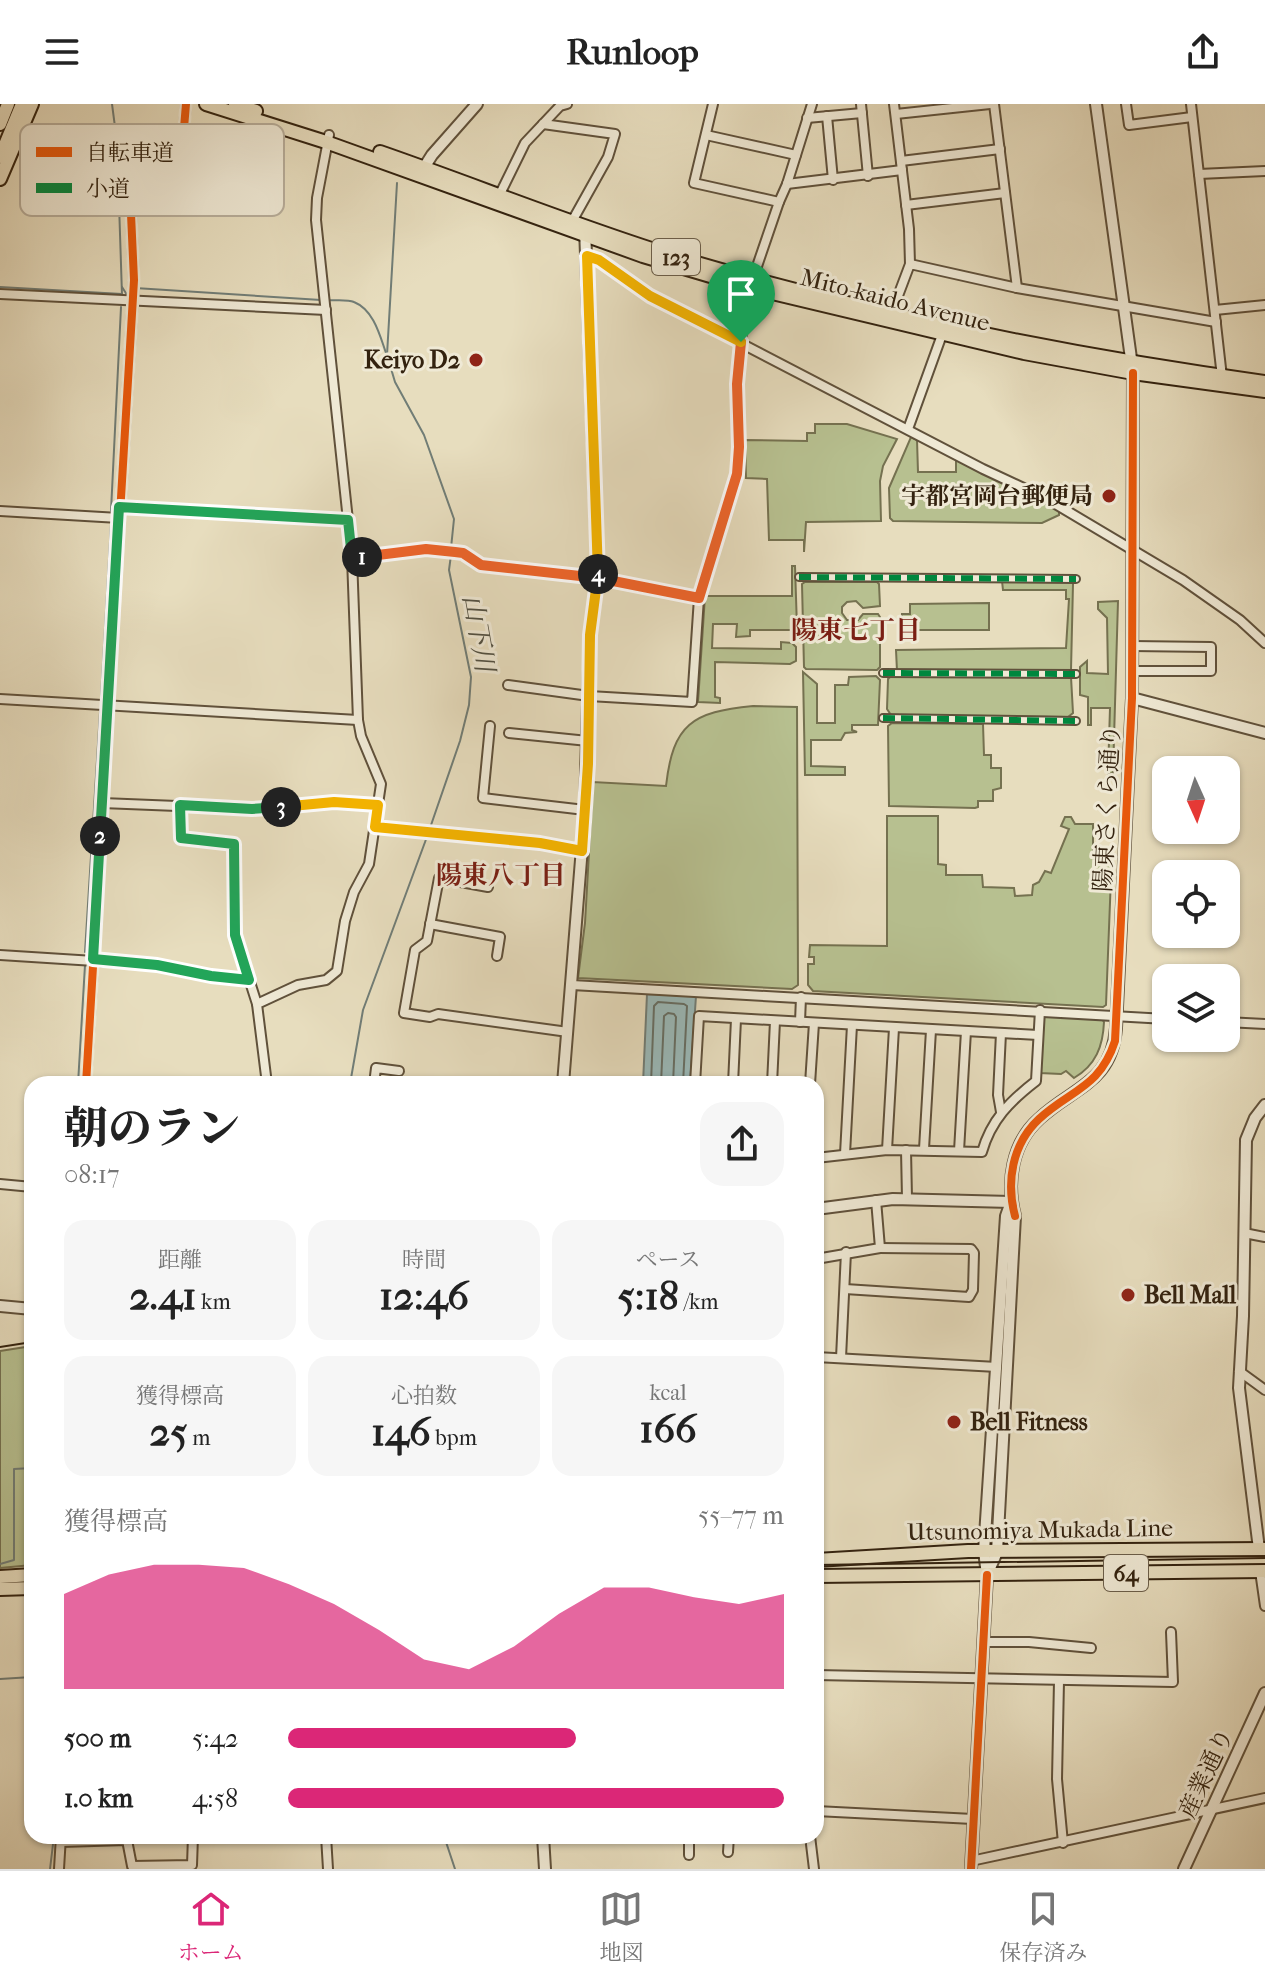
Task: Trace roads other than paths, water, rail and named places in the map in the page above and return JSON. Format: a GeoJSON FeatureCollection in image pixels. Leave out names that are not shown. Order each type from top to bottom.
{"type":"FeatureCollection","features":[{"type":"Feature","properties":{"kind":"main road"},"geometry":{"type":"LineString","coordinates":[[0,124],[8,104]]}},
{"type":"Feature","properties":{"kind":"main road"},"geometry":{"type":"LineString","coordinates":[[0,157],[22,104]]}},
{"type":"Feature","properties":{"kind":"main road"},"geometry":{"type":"LineString","coordinates":[[23,124],[32,104]]}},
{"type":"Feature","properties":{"kind":"main road","name":"Mito-kaido Avenue"},"geometry":{"type":"LineString","coordinates":[[235,104],[327,139]]}},
{"type":"Feature","properties":{"kind":"main road","name":"Mito-kaido Avenue"},"geometry":{"type":"LineString","coordinates":[[215,105],[278,124]]}},
{"type":"Feature","properties":{"kind":"main road","name":"Mito-kaido Avenue"},"geometry":{"type":"LineString","coordinates":[[284,126],[422,171],[577,228],[752,283],[944,330],[1265,391]]}},
{"type":"Feature","properties":{"kind":"main road"},"geometry":{"type":"LineString","coordinates":[[0,179],[20,132]]}},
{"type":"Feature","properties":{"kind":"main road","name":"Mito-kaido Avenue"},"geometry":{"type":"LineString","coordinates":[[1222,381],[1265,382]]}},
{"type":"Feature","properties":{"kind":"main road","name":"Utsunomiya Mukada Line"},"geometry":{"type":"LineString","coordinates":[[824,1560],[990,1552],[1262,1549]]}},
{"type":"Feature","properties":{"kind":"main road","name":"Utsunomiya Mukada Line"},"geometry":{"type":"LineString","coordinates":[[824,1576],[1263,1571]]}},
{"type":"Feature","properties":{"kind":"main road"},"geometry":{"type":"LineString","coordinates":[[0,1577],[24,1576]]}},
{"type":"Feature","properties":{"kind":"main road"},"geometry":{"type":"LineString","coordinates":[[0,1589],[24,1588]]}},
{"type":"Feature","properties":{"kind":"street"},"geometry":{"type":"LineString","coordinates":[[184,124],[186,104]]}},
{"type":"Feature","properties":{"kind":"street"},"geometry":{"type":"LineString","coordinates":[[422,171],[477,104]]}},
{"type":"Feature","properties":{"kind":"street"},"geometry":{"type":"LineString","coordinates":[[498,199],[525,143],[560,106],[567,104]]}},
{"type":"Feature","properties":{"kind":"street"},"geometry":{"type":"LineString","coordinates":[[713,104],[694,183],[779,202]]}},
{"type":"Feature","properties":{"kind":"street"},"geometry":{"type":"LineString","coordinates":[[508,685],[589,696],[692,702],[699,598],[737,474],[737,384],[752,283],[812,104]]}},
{"type":"Feature","properties":{"kind":"street"},"geometry":{"type":"LineString","coordinates":[[890,317],[910,264],[895,109],[992,104],[1017,288]]}},
{"type":"Feature","properties":{"kind":"street","name":"陽東さくら通り"},"geometry":{"type":"LineString","coordinates":[[990,1552],[1006,1216],[1011,1202],[1013,1168],[1021,1141],[1040,1117],[1098,1075],[1115,1041],[1117,1015],[1132,698],[1132,367],[1096,104]]}},
{"type":"Feature","properties":{"kind":"street"},"geometry":{"type":"LineString","coordinates":[[1126,104],[1129,125],[1192,117]]}},
{"type":"Feature","properties":{"kind":"street"},"geometry":{"type":"LineString","coordinates":[[1191,104],[1222,381]]}},
{"type":"Feature","properties":{"kind":"street"},"geometry":{"type":"LineString","coordinates":[[807,118],[861,108],[868,176]]}},
{"type":"Feature","properties":{"kind":"street"},"geometry":{"type":"LineString","coordinates":[[827,116],[833,180]]}},
{"type":"Feature","properties":{"kind":"street"},"geometry":{"type":"LineString","coordinates":[[543,124],[615,134],[577,228],[587,256],[598,578],[590,635],[585,810],[564,1076]]}},
{"type":"Feature","properties":{"kind":"street"},"geometry":{"type":"LineString","coordinates":[[706,135],[796,155]]}},
{"type":"Feature","properties":{"kind":"street"},"geometry":{"type":"LineString","coordinates":[[257,1004],[298,985],[326,980],[337,971],[345,921],[354,892],[369,864],[381,784],[361,736],[358,720],[352,558],[316,220],[327,139]]}},
{"type":"Feature","properties":{"kind":"street"},"geometry":{"type":"LineString","coordinates":[[787,184],[868,176],[902,165],[1000,149]]}},
{"type":"Feature","properties":{"kind":"street"},"geometry":{"type":"LineString","coordinates":[[1199,174],[1265,171]]}},
{"type":"Feature","properties":{"kind":"street"},"geometry":{"type":"LineString","coordinates":[[906,205],[1005,193]]}},
{"type":"Feature","properties":{"kind":"street"},"geometry":{"type":"LineString","coordinates":[[86,1076],[134,280],[131,216]]}},
{"type":"Feature","properties":{"kind":"street"},"geometry":{"type":"LineString","coordinates":[[587,256],[599,260],[650,296],[983,469],[1047,499],[1132,548],[1240,620],[1265,643]]}},
{"type":"Feature","properties":{"kind":"street"},"geometry":{"type":"LineString","coordinates":[[910,264],[1017,288],[1216,322]]}},
{"type":"Feature","properties":{"kind":"street"},"geometry":{"type":"LineString","coordinates":[[0,294],[326,310]]}},
{"type":"Feature","properties":{"kind":"street"},"geometry":{"type":"LineString","coordinates":[[1215,310],[1265,305]]}},
{"type":"Feature","properties":{"kind":"street"},"geometry":{"type":"LineString","coordinates":[[908,429],[944,330]]}},
{"type":"Feature","properties":{"kind":"street"},"geometry":{"type":"LineString","coordinates":[[119,507],[348,520]]}},
{"type":"Feature","properties":{"kind":"street"},"geometry":{"type":"LineString","coordinates":[[0,511],[119,518]]}},
{"type":"Feature","properties":{"kind":"street"},"geometry":{"type":"LineString","coordinates":[[352,558],[432,550],[455,552],[463,553],[481,565],[598,578],[699,598]]}},
{"type":"Feature","properties":{"kind":"street"},"geometry":{"type":"LineString","coordinates":[[799,577],[1076,579]]}},
{"type":"Feature","properties":{"kind":"street"},"geometry":{"type":"LineString","coordinates":[[1132,646],[1211,647],[1211,671],[1132,671]]}},
{"type":"Feature","properties":{"kind":"street"},"geometry":{"type":"LineString","coordinates":[[883,673],[1076,674]]}},
{"type":"Feature","properties":{"kind":"street"},"geometry":{"type":"LineString","coordinates":[[1132,698],[1265,733]]}},
{"type":"Feature","properties":{"kind":"street"},"geometry":{"type":"LineString","coordinates":[[0,699],[358,720]]}},
{"type":"Feature","properties":{"kind":"street"},"geometry":{"type":"LineString","coordinates":[[883,718],[1076,721]]}},
{"type":"Feature","properties":{"kind":"street"},"geometry":{"type":"LineString","coordinates":[[490,726],[483,798],[585,810]]}},
{"type":"Feature","properties":{"kind":"street"},"geometry":{"type":"LineString","coordinates":[[509,733],[588,741]]}},
{"type":"Feature","properties":{"kind":"street"},"geometry":{"type":"LineString","coordinates":[[102,803],[252,809],[334,802],[378,805]]}},
{"type":"Feature","properties":{"kind":"street"},"geometry":{"type":"LineString","coordinates":[[180,805],[181,838],[234,844],[235,935],[257,1004],[266,1076]]}},
{"type":"Feature","properties":{"kind":"street"},"geometry":{"type":"LineString","coordinates":[[375,827],[540,843],[582,851]]}},
{"type":"Feature","properties":{"kind":"street"},"geometry":{"type":"LineString","coordinates":[[488,887],[439,878],[427,941],[415,950],[404,1013],[430,1017],[438,1014],[568,1032]]}},
{"type":"Feature","properties":{"kind":"street"},"geometry":{"type":"LineString","coordinates":[[430,924],[500,937],[497,956]]}},
{"type":"Feature","properties":{"kind":"street"},"geometry":{"type":"LineString","coordinates":[[0,955],[157,965],[249,980]]}},
{"type":"Feature","properties":{"kind":"street"},"geometry":{"type":"LineString","coordinates":[[572,985],[1152,1018]]}},
{"type":"Feature","properties":{"kind":"street"},"geometry":{"type":"LineString","coordinates":[[800,1022],[801,997]]}},
{"type":"Feature","properties":{"kind":"street"},"geometry":{"type":"LineString","coordinates":[[824,1157],[887,1150],[982,1152],[987,1135],[1001,1112],[1036,1081],[1040,1010]]}},
{"type":"Feature","properties":{"kind":"street"},"geometry":{"type":"LineString","coordinates":[[695,1076],[699,1016],[1038,1035]]}},
{"type":"Feature","properties":{"kind":"street"},"geometry":{"type":"LineString","coordinates":[[733,1076],[736,1019]]}},
{"type":"Feature","properties":{"kind":"street"},"geometry":{"type":"LineString","coordinates":[[772,1076],[775,1021]]}},
{"type":"Feature","properties":{"kind":"street"},"geometry":{"type":"LineString","coordinates":[[811,1076],[814,1023]]}},
{"type":"Feature","properties":{"kind":"street"},"geometry":{"type":"LineString","coordinates":[[1240,1023],[1265,1024]]}},
{"type":"Feature","properties":{"kind":"street"},"geometry":{"type":"LineString","coordinates":[[845,1154],[852,1025]]}},
{"type":"Feature","properties":{"kind":"street"},"geometry":{"type":"LineString","coordinates":[[887,1150],[894,1028]]}},
{"type":"Feature","properties":{"kind":"street"},"geometry":{"type":"LineString","coordinates":[[924,1149],[931,1030]]}},
{"type":"Feature","properties":{"kind":"street"},"geometry":{"type":"LineString","coordinates":[[959,1151],[966,1031]]}},
{"type":"Feature","properties":{"kind":"street"},"geometry":{"type":"LineString","coordinates":[[1001,1033],[998,1095],[1001,1112]]}},
{"type":"Feature","properties":{"kind":"street"},"geometry":{"type":"LineString","coordinates":[[375,1076],[376,1068],[399,1071]]}},
{"type":"Feature","properties":{"kind":"street"},"geometry":{"type":"LineString","coordinates":[[1262,1549],[1239,1371],[1246,1140],[1265,1105]]}},
{"type":"Feature","properties":{"kind":"street"},"geometry":{"type":"LineString","coordinates":[[1252,1124],[1265,1127]]}},
{"type":"Feature","properties":{"kind":"street"},"geometry":{"type":"LineString","coordinates":[[906,1150],[907,1198]]}},
{"type":"Feature","properties":{"kind":"street"},"geometry":{"type":"LineString","coordinates":[[0,1184],[24,1186]]}},
{"type":"Feature","properties":{"kind":"street"},"geometry":{"type":"LineString","coordinates":[[824,1208],[907,1198],[1011,1202]]}},
{"type":"Feature","properties":{"kind":"street"},"geometry":{"type":"LineString","coordinates":[[876,1200],[880,1248]]}},
{"type":"Feature","properties":{"kind":"street","name":"陽東さくら通り"},"geometry":{"type":"LineString","coordinates":[[987,1575],[1015,1216],[1011,1202]]}},
{"type":"Feature","properties":{"kind":"street"},"geometry":{"type":"LineString","coordinates":[[1244,1233],[1265,1237]]}},
{"type":"Feature","properties":{"kind":"street"},"geometry":{"type":"LineString","coordinates":[[824,1257],[880,1248],[925,1246],[971,1249],[974,1253],[973,1290],[969,1297],[845,1289]]}},
{"type":"Feature","properties":{"kind":"street"},"geometry":{"type":"LineString","coordinates":[[841,1358],[846,1252]]}},
{"type":"Feature","properties":{"kind":"street"},"geometry":{"type":"LineString","coordinates":[[0,1306],[24,1308]]}},
{"type":"Feature","properties":{"kind":"street"},"geometry":{"type":"LineString","coordinates":[[824,1357],[997,1367]]}},
{"type":"Feature","properties":{"kind":"street"},"geometry":{"type":"LineString","coordinates":[[1239,1371],[1265,1390]]}},
{"type":"Feature","properties":{"kind":"street"},"geometry":{"type":"LineString","coordinates":[[1263,1571],[1265,1606]]}},
{"type":"Feature","properties":{"kind":"street"},"geometry":{"type":"LineString","coordinates":[[987,1575],[971,1865],[1265,1798]]}},
{"type":"Feature","properties":{"kind":"street"},"geometry":{"type":"LineString","coordinates":[[824,1675],[1173,1682],[1171,1632]]}},
{"type":"Feature","properties":{"kind":"street"},"geometry":{"type":"LineString","coordinates":[[983,1642],[1029,1642],[1091,1648]]}},
{"type":"Feature","properties":{"kind":"street"},"geometry":{"type":"LineString","coordinates":[[1059,1681],[1057,1779],[1063,1843]]}},
{"type":"Feature","properties":{"kind":"street","name":"産業通り"},"geometry":{"type":"LineString","coordinates":[[1184,1869],[1265,1693]]}},
{"type":"Feature","properties":{"kind":"street"},"geometry":{"type":"LineString","coordinates":[[824,1811],[973,1819]]}},
{"type":"Feature","properties":{"kind":"street"},"geometry":{"type":"LineString","coordinates":[[59,1869],[61,1844]]}},
{"type":"Feature","properties":{"kind":"street"},"geometry":{"type":"LineString","coordinates":[[128,1844],[132,1866],[192,1865],[193,1844]]}},
{"type":"Feature","properties":{"kind":"street"},"geometry":{"type":"LineString","coordinates":[[326,1844],[328,1869]]}},
{"type":"Feature","properties":{"kind":"street"},"geometry":{"type":"LineString","coordinates":[[543,1844],[545,1869]]}},
{"type":"Feature","properties":{"kind":"street"},"geometry":{"type":"LineString","coordinates":[[689,1844],[689,1855]]}},
{"type":"Feature","properties":{"kind":"street"},"geometry":{"type":"LineString","coordinates":[[728,1844],[728,1852]]}},
{"type":"Feature","properties":{"kind":"street"},"geometry":{"type":"LineString","coordinates":[[811,1844],[814,1869]]}},
{"type":"Feature","properties":{"kind":"water"},"geometry":{"type":"Polygon","coordinates":[[[647,994],[696,996],[691,1076],[643,1076],[647,994]]]}},
{"type":"Feature","properties":{"kind":"waterway"},"geometry":{"type":"LineString","coordinates":[[112,104],[115,124]]}},
{"type":"Feature","properties":{"kind":"waterway","name":"山下川"},"geometry":{"type":"LineString","coordinates":[[397,183],[387,355],[395,382],[424,435],[454,519],[451,548]]}},
{"type":"Feature","properties":{"kind":"waterway"},"geometry":{"type":"LineString","coordinates":[[119,216],[122,295]]}},
{"type":"Feature","properties":{"kind":"waterway"},"geometry":{"type":"LineString","coordinates":[[0,287],[122,294]]}},
{"type":"Feature","properties":{"kind":"waterway"},"geometry":{"type":"LineString","coordinates":[[122,287],[129,298]]}},
{"type":"Feature","properties":{"kind":"waterway"},"geometry":{"type":"LineString","coordinates":[[135,288],[321,300]]}},
{"type":"Feature","properties":{"kind":"waterway"},"geometry":{"type":"LineString","coordinates":[[327,300],[351,301],[367,311],[386,353]]}},
{"type":"Feature","properties":{"kind":"waterway"},"geometry":{"type":"LineString","coordinates":[[111,511],[121,307]]}},
{"type":"Feature","properties":{"kind":"waterway"},"geometry":{"type":"LineString","coordinates":[[101,697],[111,524]]}},
{"type":"Feature","properties":{"kind":"waterway","name":"山下川"},"geometry":{"type":"LineString","coordinates":[[430,828],[469,705],[471,677],[449,570],[451,555]]}},
{"type":"Feature","properties":{"kind":"waterway"},"geometry":{"type":"LineString","coordinates":[[85,952],[100,712]]}},
{"type":"Feature","properties":{"kind":"waterway","name":"山下川"},"geometry":{"type":"LineString","coordinates":[[351,1076],[363,1010],[428,834]]}},
{"type":"Feature","properties":{"kind":"waterway"},"geometry":{"type":"LineString","coordinates":[[78,1076],[85,965]]}},
{"type":"Feature","properties":{"kind":"waterway"},"geometry":{"type":"LineString","coordinates":[[0,1564],[14,1560],[14,1469],[24,1468]]}},
{"type":"Feature","properties":{"kind":"waterway"},"geometry":{"type":"LineString","coordinates":[[0,1679],[24,1678]]}},
{"type":"Feature","properties":{"kind":"waterway"},"geometry":{"type":"LineString","coordinates":[[50,1869],[53,1844]]}},
{"type":"Feature","properties":{"kind":"waterway","name":"山下川"},"geometry":{"type":"LineString","coordinates":[[447,1844],[455,1869]]}},
{"type":"Feature","properties":{"kind":"tram line"},"geometry":{"type":"LineString","coordinates":[[0,1347],[24,1343]]}},
{"type":"Feature","properties":{"kind":"tram line"},"geometry":{"type":"LineString","coordinates":[[824,1565],[1265,1558]]}},
{"type":"Feature","properties":{"kind":"place","name":"Keiyo D2"},"geometry":{"type":"Point","coordinates":[476,360]}},
{"type":"Feature","properties":{"kind":"place","name":"宇都宮岡台郵便局"},"geometry":{"type":"Point","coordinates":[1109,496]}},
{"type":"Feature","properties":{"kind":"place","name":"Bell Mall"},"geometry":{"type":"Point","coordinates":[1128,1295]}},
{"type":"Feature","properties":{"kind":"place","name":"Bell Fitness"},"geometry":{"type":"Point","coordinates":[954,1422]}},
{"type":"Feature","properties":{"kind":"district","name":"陽東七丁目"},"geometry":{"type":"Point","coordinates":[856,630]}},
{"type":"Feature","properties":{"kind":"district","name":"陽東八丁目"},"geometry":{"type":"Point","coordinates":[501,875]}}]}
